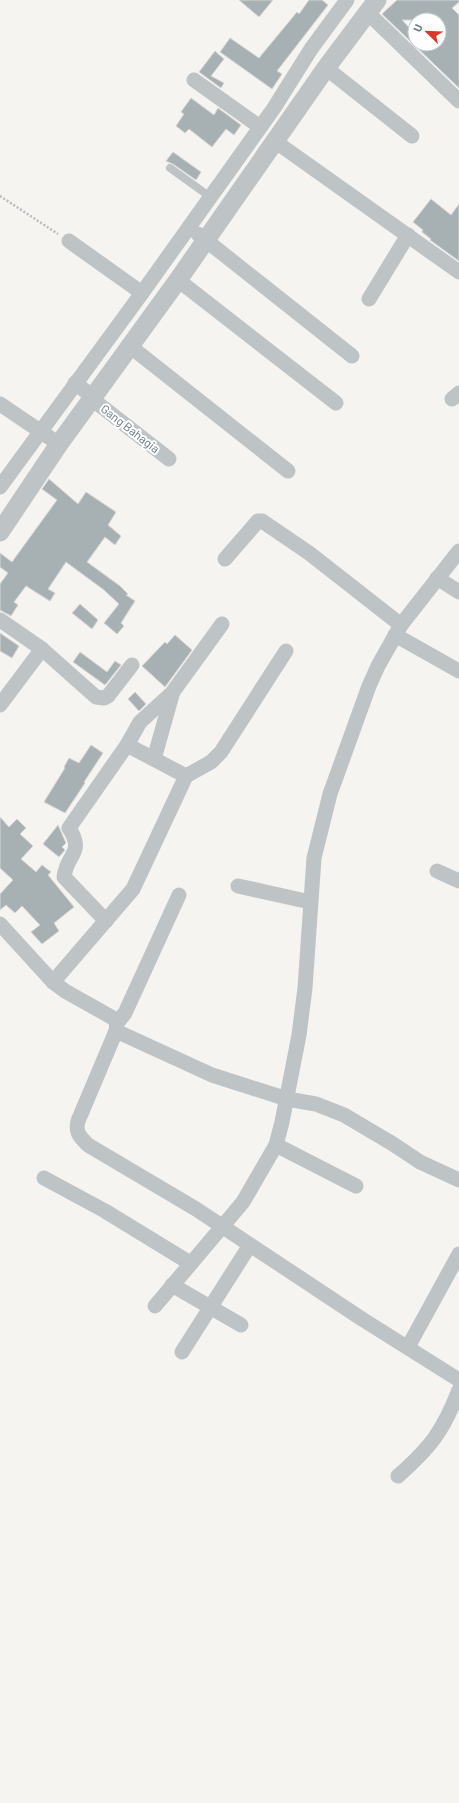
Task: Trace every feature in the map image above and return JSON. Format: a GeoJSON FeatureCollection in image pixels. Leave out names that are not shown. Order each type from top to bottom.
{"type":"FeatureCollection","features":[{"type":"Feature","properties":{"kind":"street"},"geometry":{"type":"LineString","coordinates":[[0,487],[49,437],[83,390],[142,293],[197,234],[218,203],[260,127],[311,50],[347,0]]}},
{"type":"Feature","properties":{"kind":"street"},"geometry":{"type":"LineString","coordinates":[[218,203],[276,142],[326,68],[372,6],[459,101]]}},
{"type":"Feature","properties":{"kind":"street"},"geometry":{"type":"LineString","coordinates":[[326,68],[412,136]]}},
{"type":"Feature","properties":{"kind":"street"},"geometry":{"type":"LineString","coordinates":[[194,80],[260,127]]}},
{"type":"Feature","properties":{"kind":"street"},"geometry":{"type":"LineString","coordinates":[[276,142],[459,272]]}},
{"type":"Feature","properties":{"kind":"street"},"geometry":{"type":"LineString","coordinates":[[83,390],[130,346],[178,280],[197,234]]}},
{"type":"Feature","properties":{"kind":"street"},"geometry":{"type":"LineString","coordinates":[[197,234],[352,356]]}},
{"type":"Feature","properties":{"kind":"street"},"geometry":{"type":"LineString","coordinates":[[369,299],[408,235]]}},
{"type":"Feature","properties":{"kind":"street"},"geometry":{"type":"LineString","coordinates":[[69,241],[142,293]]}},
{"type":"Feature","properties":{"kind":"street"},"geometry":{"type":"LineString","coordinates":[[178,280],[336,403]]}},
{"type":"Feature","properties":{"kind":"street"},"geometry":{"type":"LineString","coordinates":[[130,346],[288,471]]}},
{"type":"Feature","properties":{"kind":"street","name":"Gang Bahagia"},"geometry":{"type":"LineString","coordinates":[[83,390],[169,459]]}},
{"type":"Feature","properties":{"kind":"street"},"geometry":{"type":"LineString","coordinates":[[0,404],[49,437]]}},
{"type":"Feature","properties":{"kind":"street"},"geometry":{"type":"LineString","coordinates":[[0,532],[49,437]]}},
{"type":"Feature","properties":{"kind":"street"},"geometry":{"type":"LineString","coordinates":[[225,559],[258,521],[262,521],[309,553],[398,630],[459,671]]}},
{"type":"Feature","properties":{"kind":"street"},"geometry":{"type":"LineString","coordinates":[[154,1306],[243,1202],[276,1145],[287,1099],[299,1035],[305,988],[314,858],[330,794],[369,686],[398,630],[459,551]]}},
{"type":"Feature","properties":{"kind":"street"},"geometry":{"type":"LineString","coordinates":[[437,578],[459,592]]}},
{"type":"Feature","properties":{"kind":"street"},"geometry":{"type":"LineString","coordinates":[[0,620],[42,649],[96,697],[104,698],[108,696],[132,664]]}},
{"type":"Feature","properties":{"kind":"street"},"geometry":{"type":"LineString","coordinates":[[106,921],[64,877],[65,869],[74,853],[77,842],[69,828],[127,745],[140,722],[172,693],[222,624]]}},
{"type":"Feature","properties":{"kind":"street"},"geometry":{"type":"LineString","coordinates":[[0,705],[42,649]]}},
{"type":"Feature","properties":{"kind":"street"},"geometry":{"type":"LineString","coordinates":[[53,982],[133,889],[186,776],[211,762],[221,752],[286,651]]}},
{"type":"Feature","properties":{"kind":"street"},"geometry":{"type":"LineString","coordinates":[[154,759],[172,693]]}},
{"type":"Feature","properties":{"kind":"street"},"geometry":{"type":"LineString","coordinates":[[127,745],[186,776]]}},
{"type":"Feature","properties":{"kind":"street"},"geometry":{"type":"LineString","coordinates":[[437,870],[459,881]]}},
{"type":"Feature","properties":{"kind":"street"},"geometry":{"type":"LineString","coordinates":[[238,886],[310,902]]}},
{"type":"Feature","properties":{"kind":"street"},"geometry":{"type":"LineString","coordinates":[[179,895],[125,1013],[116,1027],[78,1121],[76,1129],[78,1135],[88,1145],[222,1226],[459,1380]]}},
{"type":"Feature","properties":{"kind":"street"},"geometry":{"type":"LineString","coordinates":[[0,924],[5,940],[65,991],[113,1018],[116,1027],[212,1075],[287,1099],[316,1104],[344,1115],[420,1162],[459,1180]]}},
{"type":"Feature","properties":{"kind":"street"},"geometry":{"type":"LineString","coordinates":[[276,1145],[356,1186]]}},
{"type":"Feature","properties":{"kind":"street"},"geometry":{"type":"LineString","coordinates":[[44,1178],[104,1211],[190,1263]]}},
{"type":"Feature","properties":{"kind":"street"},"geometry":{"type":"LineString","coordinates":[[182,1352],[250,1245]]}},
{"type":"Feature","properties":{"kind":"street"},"geometry":{"type":"LineString","coordinates":[[408,1347],[459,1254]]}},
{"type":"Feature","properties":{"kind":"street"},"geometry":{"type":"LineString","coordinates":[[172,1285],[241,1324]]}},
{"type":"Feature","properties":{"kind":"street"},"geometry":{"type":"LineString","coordinates":[[398,1476],[421,1456],[439,1433],[459,1390]]}},
{"type":"Feature","properties":{"kind":"lane"},"geometry":{"type":"LineString","coordinates":[[170,168],[218,203]]}},
{"type":"Feature","properties":{"kind":"path"},"geometry":{"type":"LineString","coordinates":[[0,196],[69,241]]}},
{"type":"Feature","properties":{"kind":"building"},"geometry":{"type":"Polygon","coordinates":[[[239,0],[273,0],[259,17],[239,0]]]}},
{"type":"Feature","properties":{"kind":"building"},"geometry":{"type":"Polygon","coordinates":[[[309,0],[322,0],[328,5],[277,71],[282,74],[272,89],[220,52],[230,38],[259,58],[297,12],[299,14],[309,0]]]}},
{"type":"Feature","properties":{"kind":"building"},"geometry":{"type":"Polygon","coordinates":[[[397,0],[459,0],[459,2],[452,8],[459,15],[459,88],[422,52],[447,52],[447,12],[407,12],[407,20],[402,20],[407,25],[407,38],[382,14],[397,0]]]}},
{"type":"Feature","properties":{"kind":"building"},"geometry":{"type":"Polygon","coordinates":[[[215,51],[224,59],[211,76],[224,83],[221,88],[199,72],[215,51]]]}},
{"type":"Feature","properties":{"kind":"building"},"geometry":{"type":"Polygon","coordinates":[[[191,98],[214,115],[218,108],[241,125],[234,135],[226,129],[212,147],[189,129],[185,133],[176,126],[184,114],[181,112],[191,98]]]}},
{"type":"Feature","properties":{"kind":"building"},"geometry":{"type":"Polygon","coordinates":[[[173,152],[201,172],[196,180],[173,164],[166,161],[173,152]]]}},
{"type":"Feature","properties":{"kind":"building"},"geometry":{"type":"Polygon","coordinates":[[[431,199],[451,215],[459,204],[459,261],[430,240],[431,239],[422,232],[423,230],[413,222],[431,199]]]}},
{"type":"Feature","properties":{"kind":"building"},"geometry":{"type":"Polygon","coordinates":[[[49,479],[78,504],[86,492],[116,512],[108,525],[121,536],[115,545],[105,537],[87,562],[120,586],[128,594],[126,595],[135,601],[121,623],[124,626],[117,634],[104,623],[119,604],[104,590],[66,562],[48,589],[55,593],[50,601],[26,586],[14,602],[18,605],[11,616],[0,610],[0,584],[8,573],[0,567],[0,553],[12,562],[57,500],[42,489],[49,479]]]}},
{"type":"Feature","properties":{"kind":"building"},"geometry":{"type":"Polygon","coordinates":[[[80,604],[98,620],[92,629],[72,613],[80,604]]]}},
{"type":"Feature","properties":{"kind":"building"},"geometry":{"type":"Polygon","coordinates":[[[0,633],[19,646],[12,658],[0,651],[0,633]]]}},
{"type":"Feature","properties":{"kind":"building"},"geometry":{"type":"Polygon","coordinates":[[[175,635],[192,650],[165,687],[142,666],[165,642],[167,644],[175,635]]]}},
{"type":"Feature","properties":{"kind":"building"},"geometry":{"type":"Polygon","coordinates":[[[80,652],[107,672],[115,661],[121,665],[105,685],[73,662],[80,652]]]}},
{"type":"Feature","properties":{"kind":"building"},"geometry":{"type":"Polygon","coordinates":[[[135,692],[146,704],[139,711],[128,699],[135,692]]]}},
{"type":"Feature","properties":{"kind":"building"},"geometry":{"type":"Polygon","coordinates":[[[91,745],[103,753],[65,813],[44,802],[65,768],[64,767],[69,758],[79,763],[91,745]]]}},
{"type":"Feature","properties":{"kind":"building"},"geometry":{"type":"Polygon","coordinates":[[[0,817],[9,827],[17,819],[26,828],[20,834],[33,846],[21,859],[36,872],[42,865],[51,872],[48,875],[74,907],[54,923],[59,931],[42,944],[31,932],[40,925],[22,906],[15,913],[6,905],[0,910],[0,894],[13,880],[0,868],[0,817]]]}},
{"type":"Feature","properties":{"kind":"building"},"geometry":{"type":"Polygon","coordinates":[[[58,825],[66,843],[62,847],[65,850],[59,857],[43,844],[58,825]]]}}]}
